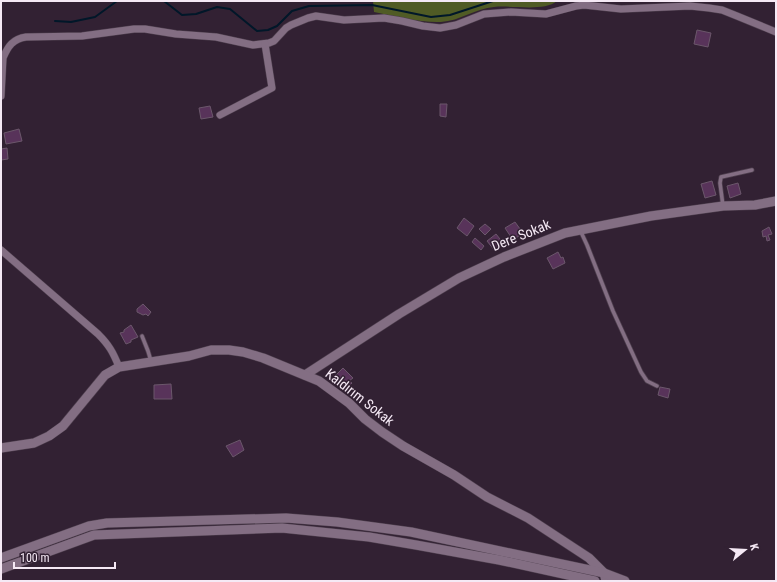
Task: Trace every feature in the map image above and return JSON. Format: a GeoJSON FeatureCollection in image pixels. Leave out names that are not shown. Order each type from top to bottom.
{"type":"FeatureCollection","features":[{"type":"Feature","properties":{"kind":"street"},"geometry":{"type":"LineString","coordinates":[[1,96],[3,58],[9,45],[18,38],[82,36],[134,29],[145,29],[216,37],[245,44],[265,44],[274,41],[286,28],[291,25],[316,16],[344,20],[384,18],[440,28],[456,25],[484,14],[511,12],[546,14],[584,5],[621,10],[690,6],[709,8],[722,10],[776,32]]}},
{"type":"Feature","properties":{"kind":"street"},"geometry":{"type":"LineString","coordinates":[[220,115],[272,88],[265,44]]}},
{"type":"Feature","properties":{"kind":"street","name":"Dere Sokak"},"geometry":{"type":"LineString","coordinates":[[305,375],[399,314],[459,278],[504,257],[564,233],[651,216],[723,206],[755,205],[776,201]]}},
{"type":"Feature","properties":{"kind":"street"},"geometry":{"type":"LineString","coordinates":[[1,250],[98,334],[111,348],[119,367]]}},
{"type":"Feature","properties":{"kind":"street","name":"Kaldırım Sokak"},"geometry":{"type":"LineString","coordinates":[[1,448],[34,443],[49,436],[63,426],[105,375],[119,367],[190,356],[211,350],[229,350],[263,358],[319,381],[350,403],[365,419],[403,446],[487,496],[528,518],[589,558],[605,577],[625,581]]}},
{"type":"Feature","properties":{"kind":"street"},"geometry":{"type":"LineString","coordinates":[[1,558],[91,525],[107,523],[286,518],[337,522],[411,532],[605,577]]}},
{"type":"Feature","properties":{"kind":"street"},"geometry":{"type":"LineString","coordinates":[[1,568],[94,535],[282,528],[369,537],[499,560],[595,581]]}},
{"type":"Feature","properties":{"kind":"lane"},"geometry":{"type":"LineString","coordinates":[[723,206],[720,183],[721,177],[752,170]]}},
{"type":"Feature","properties":{"kind":"lane"},"geometry":{"type":"LineString","coordinates":[[579,229],[587,245],[613,311],[636,361],[647,381],[657,386]]}},
{"type":"Feature","properties":{"kind":"lane"},"geometry":{"type":"LineString","coordinates":[[142,336],[150,361]]}},
{"type":"Feature","properties":{"kind":"green space"},"geometry":{"type":"Polygon","coordinates":[[[373,1],[557,1],[544,6],[536,7],[487,8],[448,21],[433,22],[408,19],[374,12],[373,1]]]}},
{"type":"Feature","properties":{"kind":"building"},"geometry":{"type":"Polygon","coordinates":[[[697,30],[711,33],[708,47],[694,44],[697,30]]]}},
{"type":"Feature","properties":{"kind":"building"},"geometry":{"type":"Polygon","coordinates":[[[440,104],[447,104],[446,117],[440,116],[440,104]]]}},
{"type":"Feature","properties":{"kind":"building"},"geometry":{"type":"Polygon","coordinates":[[[210,106],[213,117],[201,119],[199,108],[210,106]]]}},
{"type":"Feature","properties":{"kind":"building"},"geometry":{"type":"Polygon","coordinates":[[[19,129],[22,141],[6,144],[4,133],[19,129]]]}},
{"type":"Feature","properties":{"kind":"building"},"geometry":{"type":"Polygon","coordinates":[[[7,148],[8,159],[1,160],[1,149],[7,148]]]}},
{"type":"Feature","properties":{"kind":"building"},"geometry":{"type":"Polygon","coordinates":[[[712,181],[716,195],[705,198],[701,184],[712,181]]]}},
{"type":"Feature","properties":{"kind":"building"},"geometry":{"type":"Polygon","coordinates":[[[738,183],[741,194],[730,198],[727,186],[738,183]]]}},
{"type":"Feature","properties":{"kind":"building"},"geometry":{"type":"Polygon","coordinates":[[[464,218],[474,226],[467,236],[457,228],[464,218]]]}},
{"type":"Feature","properties":{"kind":"building"},"geometry":{"type":"Polygon","coordinates":[[[515,222],[523,233],[513,240],[505,228],[515,222]]]}},
{"type":"Feature","properties":{"kind":"building"},"geometry":{"type":"Polygon","coordinates":[[[485,224],[491,229],[485,235],[479,229],[485,224]]]}},
{"type":"Feature","properties":{"kind":"building"},"geometry":{"type":"Polygon","coordinates":[[[769,227],[772,234],[768,235],[770,240],[767,241],[766,236],[763,237],[762,231],[769,227]]]}},
{"type":"Feature","properties":{"kind":"building"},"geometry":{"type":"Polygon","coordinates":[[[496,234],[504,244],[495,251],[487,241],[496,234]]]}},
{"type":"Feature","properties":{"kind":"building"},"geometry":{"type":"Polygon","coordinates":[[[475,238],[484,246],[481,250],[472,242],[475,238]]]}},
{"type":"Feature","properties":{"kind":"building"},"geometry":{"type":"Polygon","coordinates":[[[558,252],[561,258],[563,257],[565,263],[553,269],[547,258],[558,252]]]}},
{"type":"Feature","properties":{"kind":"building"},"geometry":{"type":"Polygon","coordinates":[[[143,304],[151,312],[148,316],[137,312],[137,309],[143,304]]]}},
{"type":"Feature","properties":{"kind":"building"},"geometry":{"type":"Polygon","coordinates":[[[131,325],[138,337],[126,344],[120,333],[124,332],[124,330],[131,325]]]}},
{"type":"Feature","properties":{"kind":"building"},"geometry":{"type":"Polygon","coordinates":[[[343,368],[353,378],[349,381],[352,383],[347,388],[335,376],[343,368]]]}},
{"type":"Feature","properties":{"kind":"building"},"geometry":{"type":"Polygon","coordinates":[[[171,384],[172,399],[154,399],[154,385],[171,384]]]}},
{"type":"Feature","properties":{"kind":"building"},"geometry":{"type":"Polygon","coordinates":[[[660,387],[670,389],[668,398],[658,395],[660,387]]]}},
{"type":"Feature","properties":{"kind":"building"},"geometry":{"type":"Polygon","coordinates":[[[240,440],[244,450],[233,457],[226,446],[240,440]]]}},
{"type":"Feature","properties":{"kind":"waterway"},"geometry":{"type":"LineString","coordinates":[[55,21],[71,22],[95,17],[117,1]]}},
{"type":"Feature","properties":{"kind":"waterway"},"geometry":{"type":"LineString","coordinates":[[164,1],[182,15],[196,14],[217,7],[230,9],[257,31],[268,30],[277,26],[292,11],[309,6],[372,5],[431,17],[450,15],[493,1]]}}]}
